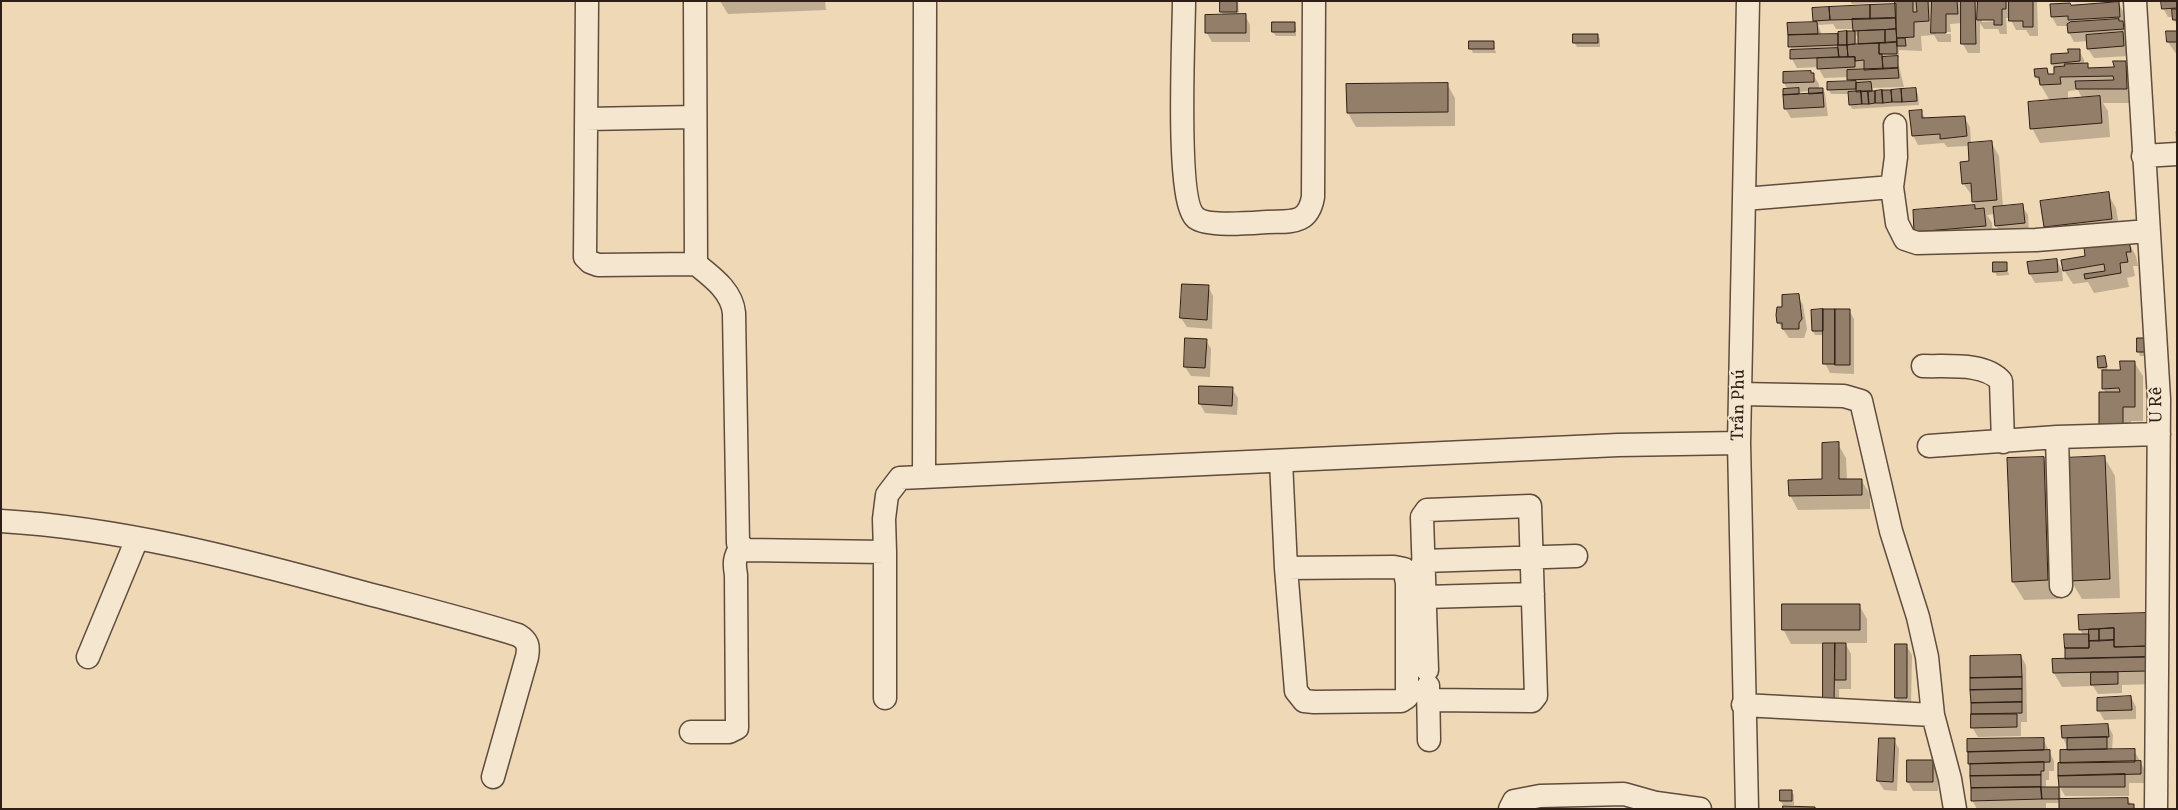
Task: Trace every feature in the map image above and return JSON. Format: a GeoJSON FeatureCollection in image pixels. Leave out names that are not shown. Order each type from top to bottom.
{"type":"FeatureCollection","features":[{"type":"Feature","properties":{"kind":"street"},"geometry":{"type":"LineString","coordinates":[[587,1],[586,257],[590,262],[598,265],[696,264],[722,287],[733,304],[738,543],[741,547],[750,550],[885,552]]}},
{"type":"Feature","properties":{"kind":"street"},"geometry":{"type":"LineString","coordinates":[[695,1],[696,264]]}},
{"type":"Feature","properties":{"kind":"street"},"geometry":{"type":"LineString","coordinates":[[924,477],[925,1]]}},
{"type":"Feature","properties":{"kind":"street"},"geometry":{"type":"LineString","coordinates":[[1184,1],[1183,111],[1185,186],[1188,205],[1191,213],[1198,220],[1208,223],[1253,223],[1295,221],[1306,216],[1311,210],[1314,197],[1314,1]]}},
{"type":"Feature","properties":{"kind":"street","name":"Trần Phú"},"geometry":{"type":"LineString","coordinates":[[1747,809],[1743,705],[1739,443],[1748,1]]}},
{"type":"Feature","properties":{"kind":"street","name":"U Rê"},"geometry":{"type":"LineString","coordinates":[[2135,1],[2148,231],[2168,399],[2158,434],[2167,597],[2167,722],[2156,809]]}},
{"type":"Feature","properties":{"kind":"street"},"geometry":{"type":"LineString","coordinates":[[586,119],[695,118]]}},
{"type":"Feature","properties":{"kind":"street"},"geometry":{"type":"LineString","coordinates":[[1895,125],[1896,157],[1892,187],[1898,223],[1905,239],[1917,243],[2036,240],[2148,231]]}},
{"type":"Feature","properties":{"kind":"street"},"geometry":{"type":"LineString","coordinates":[[2143,156],[2177,154]]}},
{"type":"Feature","properties":{"kind":"street"},"geometry":{"type":"LineString","coordinates":[[1744,199],[1892,187]]}},
{"type":"Feature","properties":{"kind":"street"},"geometry":{"type":"LineString","coordinates":[[1923,366],[1972,368],[1994,373],[2001,380],[2003,442]]}},
{"type":"Feature","properties":{"kind":"street"},"geometry":{"type":"LineString","coordinates":[[1740,394],[1844,396],[1861,402],[1891,531],[1922,633],[1927,657],[1933,715],[1950,779],[1955,809]]}},
{"type":"Feature","properties":{"kind":"street"},"geometry":{"type":"LineString","coordinates":[[1929,446],[2057,437],[2158,434]]}},
{"type":"Feature","properties":{"kind":"street"},"geometry":{"type":"LineString","coordinates":[[2057,437],[2061,586]]}},
{"type":"Feature","properties":{"kind":"street"},"geometry":{"type":"LineString","coordinates":[[885,698],[884,518],[887,495],[900,478],[1281,462],[1618,445],[1739,443]]}},
{"type":"Feature","properties":{"kind":"street"},"geometry":{"type":"LineString","coordinates":[[1281,462],[1286,568],[1296,691],[1299,696],[1304,701],[1314,702],[1401,701],[1407,696],[1418,669]]}},
{"type":"Feature","properties":{"kind":"street"},"geometry":{"type":"LineString","coordinates":[[1428,700],[1532,702],[1536,696],[1530,506],[1524,504],[1427,510],[1422,517],[1416,623],[1418,669],[1428,700],[1429,740]]}},
{"type":"Feature","properties":{"kind":"street"},"geometry":{"type":"LineString","coordinates":[[1,521],[42,524],[199,551],[310,578],[518,635],[526,640],[529,647],[493,777]]}},
{"type":"Feature","properties":{"kind":"street"},"geometry":{"type":"LineString","coordinates":[[88,657],[137,539]]}},
{"type":"Feature","properties":{"kind":"street"},"geometry":{"type":"LineString","coordinates":[[691,732],[730,732],[737,728],[735,558],[741,547]]}},
{"type":"Feature","properties":{"kind":"street"},"geometry":{"type":"LineString","coordinates":[[1419,578],[1532,557],[1576,556]]}},
{"type":"Feature","properties":{"kind":"street"},"geometry":{"type":"LineString","coordinates":[[1286,568],[1394,567],[1404,569],[1419,578],[1533,594]]}},
{"type":"Feature","properties":{"kind":"street"},"geometry":{"type":"LineString","coordinates":[[1743,705],[1933,715]]}},
{"type":"Feature","properties":{"kind":"street"},"geometry":{"type":"LineString","coordinates":[[1510,809],[1514,801],[1526,798],[1598,794],[1624,794],[1656,803],[1700,809]]}},
{"type":"Feature","properties":{"kind":"building"},"geometry":{"type":"Polygon","coordinates":[[[1220,1],[1237,1],[1237,12],[1220,12],[1220,1]]]}},
{"type":"Feature","properties":{"kind":"building"},"geometry":{"type":"Polygon","coordinates":[[[1895,1],[1913,1],[1913,12],[1917,12],[1916,1],[1928,1],[1929,21],[1914,22],[1914,37],[1897,38],[1895,1]]]}},
{"type":"Feature","properties":{"kind":"building"},"geometry":{"type":"Polygon","coordinates":[[[1932,1],[1957,1],[1958,14],[1946,14],[1946,33],[1931,33],[1932,1]]]}},
{"type":"Feature","properties":{"kind":"building"},"geometry":{"type":"Polygon","coordinates":[[[1961,1],[1975,1],[1976,44],[1961,44],[1961,1]]]}},
{"type":"Feature","properties":{"kind":"building"},"geometry":{"type":"Polygon","coordinates":[[[1978,1],[2006,1],[2006,9],[2002,9],[2002,25],[1994,25],[1994,20],[1977,20],[1978,1]]]}},
{"type":"Feature","properties":{"kind":"building"},"geometry":{"type":"Polygon","coordinates":[[[2009,1],[2033,1],[2033,27],[2023,27],[2023,21],[2009,21],[2009,1]]]}},
{"type":"Feature","properties":{"kind":"building"},"geometry":{"type":"Polygon","coordinates":[[[2161,1],[2177,1],[2177,8],[2162,9],[2161,1]]]}},
{"type":"Feature","properties":{"kind":"building"},"geometry":{"type":"Polygon","coordinates":[[[2119,2],[2120,17],[2068,20],[2068,16],[2051,17],[2050,4],[2070,3],[2071,5],[2119,2]]]}},
{"type":"Feature","properties":{"kind":"building"},"geometry":{"type":"Polygon","coordinates":[[[1896,4],[1896,18],[1870,19],[1870,5],[1896,4]]]}},
{"type":"Feature","properties":{"kind":"building"},"geometry":{"type":"Polygon","coordinates":[[[1870,5],[1870,19],[1830,20],[1829,7],[1870,5]]]}},
{"type":"Feature","properties":{"kind":"building"},"geometry":{"type":"Polygon","coordinates":[[[1829,7],[1830,20],[1813,21],[1812,8],[1829,7]]]}},
{"type":"Feature","properties":{"kind":"building"},"geometry":{"type":"Polygon","coordinates":[[[2172,9],[2177,9],[2177,20],[2173,20],[2172,9]]]}},
{"type":"Feature","properties":{"kind":"building"},"geometry":{"type":"Polygon","coordinates":[[[1246,14],[1246,33],[1205,33],[1205,15],[1246,14]]]}},
{"type":"Feature","properties":{"kind":"building"},"geometry":{"type":"Polygon","coordinates":[[[1896,18],[1896,29],[1853,31],[1852,19],[1896,18]]]}},
{"type":"Feature","properties":{"kind":"building"},"geometry":{"type":"Polygon","coordinates":[[[2119,19],[2119,21],[2123,21],[2124,29],[2068,33],[2067,24],[2070,22],[2119,19]]]}},
{"type":"Feature","properties":{"kind":"building"},"geometry":{"type":"Polygon","coordinates":[[[1272,22],[1295,22],[1295,32],[1272,32],[1272,22]]]}},
{"type":"Feature","properties":{"kind":"building"},"geometry":{"type":"Polygon","coordinates":[[[1817,22],[1818,34],[1788,35],[1787,23],[1817,22]]]}},
{"type":"Feature","properties":{"kind":"building"},"geometry":{"type":"Polygon","coordinates":[[[1896,29],[1897,42],[1885,43],[1885,30],[1896,29]]]}},
{"type":"Feature","properties":{"kind":"building"},"geometry":{"type":"Polygon","coordinates":[[[1885,30],[1885,43],[1858,44],[1858,31],[1885,30]]]}},
{"type":"Feature","properties":{"kind":"building"},"geometry":{"type":"Polygon","coordinates":[[[1847,31],[1847,45],[1838,45],[1838,32],[1847,31]]]}},
{"type":"Feature","properties":{"kind":"building"},"geometry":{"type":"Polygon","coordinates":[[[1847,31],[1855,31],[1855,44],[1847,45],[1847,31]]]}},
{"type":"Feature","properties":{"kind":"building"},"geometry":{"type":"Polygon","coordinates":[[[2166,31],[2177,31],[2177,42],[2167,42],[2166,31]]]}},
{"type":"Feature","properties":{"kind":"building"},"geometry":{"type":"Polygon","coordinates":[[[2123,32],[2124,46],[2087,49],[2086,35],[2123,32]]]}},
{"type":"Feature","properties":{"kind":"building"},"geometry":{"type":"Polygon","coordinates":[[[1573,34],[1598,34],[1598,43],[1573,43],[1573,34]]]}},
{"type":"Feature","properties":{"kind":"building"},"geometry":{"type":"Polygon","coordinates":[[[1838,34],[1838,45],[1788,47],[1788,35],[1838,34]]]}},
{"type":"Feature","properties":{"kind":"building"},"geometry":{"type":"Polygon","coordinates":[[[1897,38],[1905,38],[1906,46],[1897,46],[1897,38]]]}},
{"type":"Feature","properties":{"kind":"building"},"geometry":{"type":"Polygon","coordinates":[[[1469,41],[1494,41],[1494,49],[1469,49],[1469,41]]]}},
{"type":"Feature","properties":{"kind":"building"},"geometry":{"type":"Polygon","coordinates":[[[1897,42],[1897,54],[1879,54],[1879,43],[1897,42]]]}},
{"type":"Feature","properties":{"kind":"building"},"geometry":{"type":"Polygon","coordinates":[[[1879,43],[1879,54],[1882,54],[1883,69],[1864,70],[1864,60],[1855,61],[1855,57],[1848,57],[1847,45],[1879,43]]]}},
{"type":"Feature","properties":{"kind":"building"},"geometry":{"type":"Polygon","coordinates":[[[1838,45],[1847,45],[1848,57],[1839,57],[1838,45]]]}},
{"type":"Feature","properties":{"kind":"building"},"geometry":{"type":"Polygon","coordinates":[[[1838,48],[1839,57],[1790,59],[1790,50],[1838,48]]]}},
{"type":"Feature","properties":{"kind":"building"},"geometry":{"type":"Polygon","coordinates":[[[2068,49],[2080,49],[2080,61],[2051,64],[2051,54],[2068,53],[2068,49]]]}},
{"type":"Feature","properties":{"kind":"building"},"geometry":{"type":"Polygon","coordinates":[[[1898,56],[1898,68],[1883,69],[1882,57],[1898,56]]]}},
{"type":"Feature","properties":{"kind":"building"},"geometry":{"type":"Polygon","coordinates":[[[1855,57],[1855,67],[1817,69],[1817,58],[1855,57]]]}},
{"type":"Feature","properties":{"kind":"building"},"geometry":{"type":"Polygon","coordinates":[[[2113,61],[2126,61],[2127,89],[2076,89],[2075,81],[2114,80],[2113,76],[2060,77],[2061,84],[2040,85],[2039,77],[2035,77],[2034,69],[2047,68],[2048,74],[2054,74],[2054,67],[2065,66],[2064,64],[2088,63],[2088,68],[2114,67],[2113,61]]]}},
{"type":"Feature","properties":{"kind":"building"},"geometry":{"type":"Polygon","coordinates":[[[1898,68],[1899,78],[1847,80],[1847,70],[1898,68]]]}},
{"type":"Feature","properties":{"kind":"building"},"geometry":{"type":"Polygon","coordinates":[[[1811,71],[1811,73],[1814,73],[1814,82],[1783,83],[1783,72],[1811,71]]]}},
{"type":"Feature","properties":{"kind":"building"},"geometry":{"type":"Polygon","coordinates":[[[1856,81],[1856,89],[1827,90],[1827,82],[1856,81]]]}},
{"type":"Feature","properties":{"kind":"building"},"geometry":{"type":"Polygon","coordinates":[[[1871,82],[1872,91],[1856,92],[1856,83],[1871,82]]]}},
{"type":"Feature","properties":{"kind":"building"},"geometry":{"type":"Polygon","coordinates":[[[1448,83],[1448,112],[1347,113],[1346,84],[1448,83]]]}},
{"type":"Feature","properties":{"kind":"building"},"geometry":{"type":"Polygon","coordinates":[[[1799,88],[1799,94],[1783,95],[1783,89],[1799,88]]]}},
{"type":"Feature","properties":{"kind":"building"},"geometry":{"type":"Polygon","coordinates":[[[1809,88],[1823,88],[1823,93],[1809,94],[1809,88]]]}},
{"type":"Feature","properties":{"kind":"building"},"geometry":{"type":"Polygon","coordinates":[[[1916,88],[1917,101],[1902,102],[1901,89],[1916,88]]]}},
{"type":"Feature","properties":{"kind":"building"},"geometry":{"type":"Polygon","coordinates":[[[1901,89],[1902,102],[1892,102],[1891,90],[1901,89]]]}},
{"type":"Feature","properties":{"kind":"building"},"geometry":{"type":"Polygon","coordinates":[[[1882,90],[1883,103],[1875,103],[1875,91],[1882,90]]]}},
{"type":"Feature","properties":{"kind":"building"},"geometry":{"type":"Polygon","coordinates":[[[1882,90],[1891,90],[1892,102],[1883,103],[1882,90]]]}},
{"type":"Feature","properties":{"kind":"building"},"geometry":{"type":"Polygon","coordinates":[[[1861,91],[1862,104],[1849,105],[1848,92],[1861,91]]]}},
{"type":"Feature","properties":{"kind":"building"},"geometry":{"type":"Polygon","coordinates":[[[1861,91],[1868,91],[1869,104],[1862,104],[1861,91]]]}},
{"type":"Feature","properties":{"kind":"building"},"geometry":{"type":"Polygon","coordinates":[[[1868,91],[1875,91],[1875,103],[1869,104],[1868,91]]]}},
{"type":"Feature","properties":{"kind":"building"},"geometry":{"type":"Polygon","coordinates":[[[1823,93],[1824,107],[1784,109],[1783,95],[1823,93]]]}},
{"type":"Feature","properties":{"kind":"building"},"geometry":{"type":"Polygon","coordinates":[[[2100,96],[2102,123],[2030,129],[2028,102],[2100,96]]]}},
{"type":"Feature","properties":{"kind":"building"},"geometry":{"type":"Polygon","coordinates":[[[1922,110],[1922,118],[1965,116],[1967,136],[1940,139],[1940,134],[1912,136],[1909,111],[1922,110]]]}},
{"type":"Feature","properties":{"kind":"building"},"geometry":{"type":"Polygon","coordinates":[[[1992,141],[1997,200],[1972,202],[1971,183],[1962,184],[1960,162],[1969,161],[1968,143],[1992,141]]]}},
{"type":"Feature","properties":{"kind":"building"},"geometry":{"type":"Polygon","coordinates":[[[2109,192],[2112,219],[2044,227],[2040,201],[2109,192]]]}},
{"type":"Feature","properties":{"kind":"building"},"geometry":{"type":"Polygon","coordinates":[[[2023,204],[2025,223],[1995,226],[1993,207],[2023,204]]]}},
{"type":"Feature","properties":{"kind":"building"},"geometry":{"type":"Polygon","coordinates":[[[1975,205],[1975,209],[1984,208],[1986,226],[1914,232],[1913,210],[1975,205]]]}},
{"type":"Feature","properties":{"kind":"building"},"geometry":{"type":"Polygon","coordinates":[[[2129,240],[2131,252],[2126,252],[2128,262],[2120,263],[2121,273],[2085,279],[2084,274],[2105,271],[2104,264],[2063,271],[2061,260],[2085,256],[2084,247],[2129,240]]]}},
{"type":"Feature","properties":{"kind":"building"},"geometry":{"type":"Polygon","coordinates":[[[2057,259],[2058,272],[2029,274],[2027,262],[2057,259]]]}},
{"type":"Feature","properties":{"kind":"building"},"geometry":{"type":"Polygon","coordinates":[[[1993,262],[2007,262],[2007,271],[1993,272],[1993,262]]]}},
{"type":"Feature","properties":{"kind":"building"},"geometry":{"type":"Polygon","coordinates":[[[1182,284],[1209,285],[1207,320],[1180,318],[1182,284]]]}},
{"type":"Feature","properties":{"kind":"building"},"geometry":{"type":"Polygon","coordinates":[[[1799,294],[1802,319],[1799,323],[1799,329],[1782,329],[1782,323],[1777,323],[1776,315],[1777,307],[1782,307],[1782,295],[1799,294]]]}},
{"type":"Feature","properties":{"kind":"building"},"geometry":{"type":"Polygon","coordinates":[[[1823,309],[1823,331],[1812,331],[1811,310],[1823,309]]]}},
{"type":"Feature","properties":{"kind":"building"},"geometry":{"type":"Polygon","coordinates":[[[1823,309],[1835,309],[1835,364],[1823,364],[1823,309]]]}},
{"type":"Feature","properties":{"kind":"building"},"geometry":{"type":"Polygon","coordinates":[[[1835,309],[1850,309],[1850,365],[1835,365],[1835,309]]]}},
{"type":"Feature","properties":{"kind":"building"},"geometry":{"type":"Polygon","coordinates":[[[1185,338],[1207,339],[1205,368],[1184,367],[1185,338]]]}},
{"type":"Feature","properties":{"kind":"building"},"geometry":{"type":"Polygon","coordinates":[[[2137,338],[2145,338],[2145,352],[2137,352],[2137,338]]]}},
{"type":"Feature","properties":{"kind":"building"},"geometry":{"type":"Polygon","coordinates":[[[2105,356],[2107,367],[2098,368],[2097,357],[2105,356]]]}},
{"type":"Feature","properties":{"kind":"building"},"geometry":{"type":"Polygon","coordinates":[[[2120,361],[2135,361],[2135,407],[2123,407],[2123,425],[2099,426],[2099,392],[2120,392],[2119,388],[2102,389],[2102,370],[2120,370],[2120,361]]]}},
{"type":"Feature","properties":{"kind":"building"},"geometry":{"type":"Polygon","coordinates":[[[1199,386],[1233,387],[1232,406],[1199,404],[1199,386]]]}},
{"type":"Feature","properties":{"kind":"building"},"geometry":{"type":"Polygon","coordinates":[[[1839,442],[1839,479],[1862,479],[1862,495],[1789,496],[1788,480],[1822,479],[1822,443],[1839,442]]]}},
{"type":"Feature","properties":{"kind":"building"},"geometry":{"type":"Polygon","coordinates":[[[2105,456],[2110,579],[2070,581],[2064,458],[2105,456]]]}},
{"type":"Feature","properties":{"kind":"building"},"geometry":{"type":"Polygon","coordinates":[[[2044,457],[2048,580],[2012,582],[2007,458],[2044,457]]]}},
{"type":"Feature","properties":{"kind":"building"},"geometry":{"type":"Polygon","coordinates":[[[1782,604],[1860,604],[1860,630],[1782,630],[1782,604]]]}},
{"type":"Feature","properties":{"kind":"building"},"geometry":{"type":"Polygon","coordinates":[[[2146,613],[2148,646],[2114,647],[2114,628],[2079,630],[2078,615],[2146,613]]]}},
{"type":"Feature","properties":{"kind":"building"},"geometry":{"type":"Polygon","coordinates":[[[2114,628],[2114,640],[2099,641],[2099,629],[2114,628]]]}},
{"type":"Feature","properties":{"kind":"building"},"geometry":{"type":"Polygon","coordinates":[[[2089,629],[2099,629],[2099,641],[2089,641],[2089,629]]]}},
{"type":"Feature","properties":{"kind":"building"},"geometry":{"type":"Polygon","coordinates":[[[2064,634],[2089,634],[2089,648],[2065,648],[2064,634]]]}},
{"type":"Feature","properties":{"kind":"building"},"geometry":{"type":"Polygon","coordinates":[[[2114,640],[2114,647],[2148,646],[2148,657],[2065,659],[2065,648],[2089,648],[2089,641],[2114,640]]]}},
{"type":"Feature","properties":{"kind":"building"},"geometry":{"type":"Polygon","coordinates":[[[1823,643],[1835,643],[1834,702],[1823,702],[1823,643]]]}},
{"type":"Feature","properties":{"kind":"building"},"geometry":{"type":"Polygon","coordinates":[[[1835,643],[1846,643],[1846,680],[1835,680],[1835,643]]]}},
{"type":"Feature","properties":{"kind":"building"},"geometry":{"type":"Polygon","coordinates":[[[1895,644],[1907,644],[1907,698],[1895,698],[1895,644]]]}},
{"type":"Feature","properties":{"kind":"building"},"geometry":{"type":"Polygon","coordinates":[[[2021,655],[2022,677],[1970,678],[1970,656],[2021,655]]]}},
{"type":"Feature","properties":{"kind":"building"},"geometry":{"type":"Polygon","coordinates":[[[2148,657],[2148,671],[2053,673],[2052,659],[2148,657]]]}},
{"type":"Feature","properties":{"kind":"building"},"geometry":{"type":"Polygon","coordinates":[[[2091,672],[2118,672],[2118,684],[2091,685],[2091,672]]]}},
{"type":"Feature","properties":{"kind":"building"},"geometry":{"type":"Polygon","coordinates":[[[2022,677],[2022,689],[1970,690],[1970,678],[2022,677]]]}},
{"type":"Feature","properties":{"kind":"building"},"geometry":{"type":"Polygon","coordinates":[[[2022,689],[2022,702],[1971,703],[1970,690],[2022,689]]]}},
{"type":"Feature","properties":{"kind":"building"},"geometry":{"type":"Polygon","coordinates":[[[2131,696],[2132,710],[2097,711],[2097,698],[2131,696]]]}},
{"type":"Feature","properties":{"kind":"building"},"geometry":{"type":"Polygon","coordinates":[[[2022,702],[2022,713],[1971,714],[1971,703],[2022,702]]]}},
{"type":"Feature","properties":{"kind":"building"},"geometry":{"type":"Polygon","coordinates":[[[1971,714],[2017,714],[2017,727],[1971,728],[1971,714]]]}},
{"type":"Feature","properties":{"kind":"building"},"geometry":{"type":"Polygon","coordinates":[[[2108,724],[2109,737],[2062,738],[2061,726],[2108,724]]]}},
{"type":"Feature","properties":{"kind":"building"},"geometry":{"type":"Polygon","coordinates":[[[2107,737],[2107,749],[2067,750],[2067,738],[2107,737]]]}},
{"type":"Feature","properties":{"kind":"building"},"geometry":{"type":"Polygon","coordinates":[[[1879,738],[1895,738],[1893,782],[1877,781],[1879,738]]]}},
{"type":"Feature","properties":{"kind":"building"},"geometry":{"type":"Polygon","coordinates":[[[2044,738],[2044,750],[1967,752],[1967,739],[2044,738]]]}},
{"type":"Feature","properties":{"kind":"building"},"geometry":{"type":"Polygon","coordinates":[[[2135,749],[2135,762],[2060,763],[2060,750],[2135,749]]]}},
{"type":"Feature","properties":{"kind":"building"},"geometry":{"type":"Polygon","coordinates":[[[2050,750],[2050,762],[1968,764],[1968,752],[2050,750]]]}},
{"type":"Feature","properties":{"kind":"building"},"geometry":{"type":"Polygon","coordinates":[[[1907,760],[1933,760],[1933,782],[1907,782],[1907,760]]]}},
{"type":"Feature","properties":{"kind":"building"},"geometry":{"type":"Polygon","coordinates":[[[2141,761],[2141,774],[2058,776],[2058,763],[2141,761]]]}},
{"type":"Feature","properties":{"kind":"building"},"geometry":{"type":"Polygon","coordinates":[[[2044,762],[2044,771],[2041,771],[2041,775],[1970,776],[1970,764],[2044,762]]]}},
{"type":"Feature","properties":{"kind":"building"},"geometry":{"type":"Polygon","coordinates":[[[2125,774],[2125,787],[2059,787],[2058,776],[2125,774]]]}},
{"type":"Feature","properties":{"kind":"building"},"geometry":{"type":"Polygon","coordinates":[[[2041,775],[2041,787],[1971,788],[1970,776],[2041,775]]]}},
{"type":"Feature","properties":{"kind":"building"},"geometry":{"type":"Polygon","coordinates":[[[2041,787],[2042,799],[1971,801],[1971,788],[2041,787]]]}},
{"type":"Feature","properties":{"kind":"building"},"geometry":{"type":"Polygon","coordinates":[[[2041,787],[2059,787],[2059,799],[2042,799],[2041,787]]]}},
{"type":"Feature","properties":{"kind":"building"},"geometry":{"type":"Polygon","coordinates":[[[1780,790],[1792,790],[1792,801],[1780,801],[1780,790]]]}},
{"type":"Feature","properties":{"kind":"building"},"geometry":{"type":"Polygon","coordinates":[[[2128,798],[2128,804],[2134,804],[2134,809],[2059,809],[2059,799],[2128,798]]]}},
{"type":"Feature","properties":{"kind":"building"},"geometry":{"type":"Polygon","coordinates":[[[1783,806],[1815,807],[1815,809],[1783,809],[1783,806]]]}}]}
